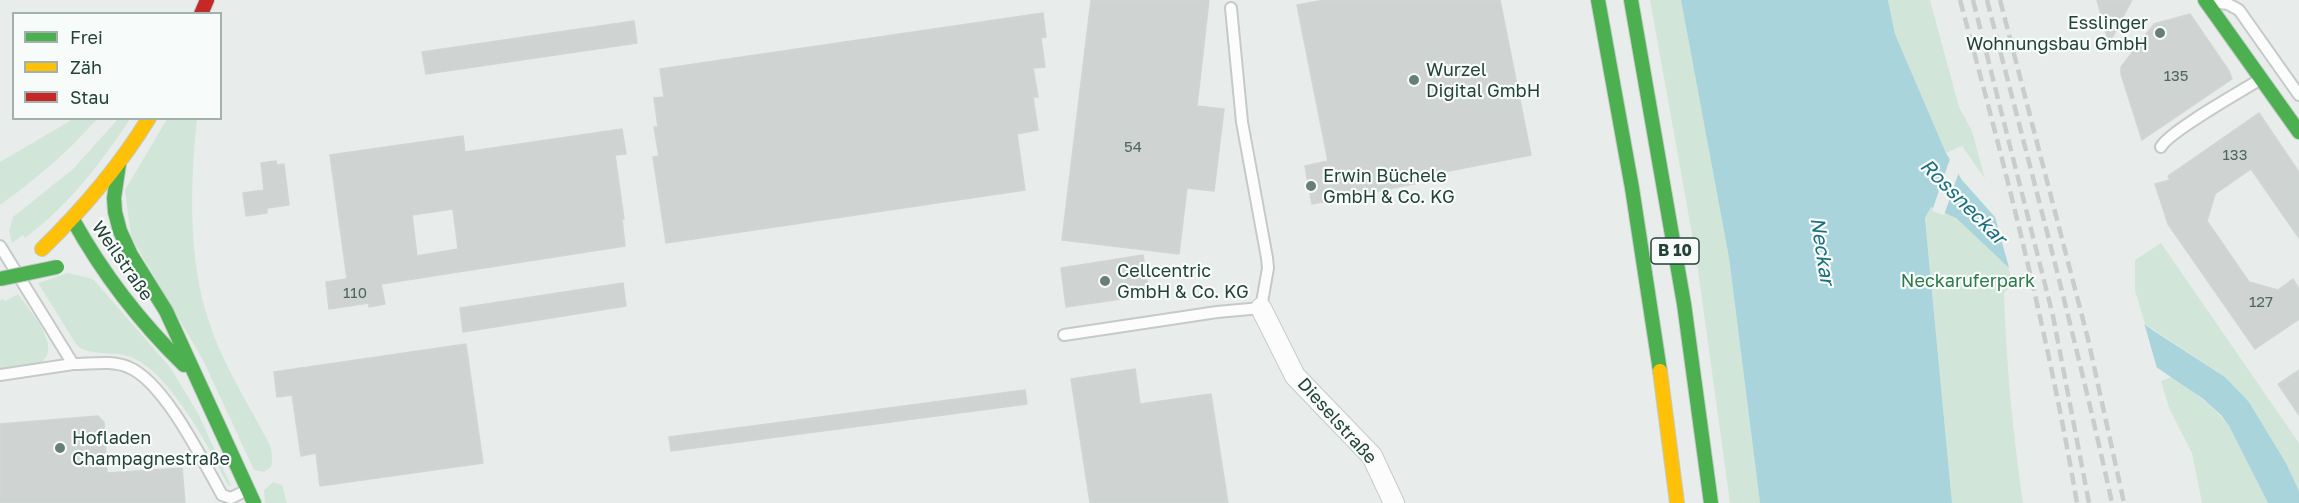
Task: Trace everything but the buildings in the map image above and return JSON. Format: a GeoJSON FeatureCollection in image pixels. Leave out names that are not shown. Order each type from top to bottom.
{"type":"FeatureCollection","features":[{"type":"Feature","properties":{"kind":"main road","name":"B 10"},"geometry":{"type":"LineString","coordinates":[[1598,0],[1614,81],[1650,300],[1677,503]]}},
{"type":"Feature","properties":{"kind":"main road","name":"B 10"},"geometry":{"type":"LineString","coordinates":[[1630,0],[1655,129],[1684,304],[1711,503]]}},
{"type":"Feature","properties":{"kind":"main road"},"geometry":{"type":"LineString","coordinates":[[2205,0],[2299,132]]}},
{"type":"Feature","properties":{"kind":"main road","name":"Weilstraße"},"geometry":{"type":"LineString","coordinates":[[148,120],[119,164],[73,220],[91,254],[156,339],[194,374]]}},
{"type":"Feature","properties":{"kind":"main road","name":"Weilstraße"},"geometry":{"type":"LineString","coordinates":[[119,164],[114,209],[120,232],[134,260],[165,310],[222,429],[254,503]]}},
{"type":"Feature","properties":{"kind":"main road"},"geometry":{"type":"LineString","coordinates":[[0,278],[42,249],[73,220],[101,236],[134,260]]}},
{"type":"Feature","properties":{"kind":"main road"},"geometry":{"type":"LineString","coordinates":[[0,278],[57,267],[78,266],[111,281]]}},
{"type":"Feature","properties":{"kind":"street","name":"Dieselstraße"},"geometry":{"type":"LineString","coordinates":[[1262,308],[1295,376],[1372,456],[1394,503]]}},
{"type":"Feature","properties":{"kind":"lane"},"geometry":{"type":"LineString","coordinates":[[2205,0],[2228,4],[2240,10],[2299,95]]}},
{"type":"Feature","properties":{"kind":"lane"},"geometry":{"type":"LineString","coordinates":[[1064,335],[1228,310],[1262,308],[1268,258],[1242,122],[1231,8]]}},
{"type":"Feature","properties":{"kind":"lane"},"geometry":{"type":"LineString","coordinates":[[2160,147],[2164,141],[2187,124],[2261,78]]}},
{"type":"Feature","properties":{"kind":"lane"},"geometry":{"type":"LineString","coordinates":[[0,246],[73,364]]}},
{"type":"Feature","properties":{"kind":"lane"},"geometry":{"type":"LineString","coordinates":[[0,375],[73,364],[116,364],[129,367],[141,374],[158,392],[185,431],[222,495],[227,499],[248,489]]}},
{"type":"Feature","properties":{"kind":"green space"},"geometry":{"type":"Polygon","coordinates":[[[1650,0],[1681,0],[1729,258],[1760,503],[1730,503],[1696,256],[1650,0]]]}},
{"type":"Feature","properties":{"kind":"green space"},"geometry":{"type":"Polygon","coordinates":[[[1888,0],[1930,0],[1959,107],[1972,131],[1985,179],[1962,146],[1946,153],[1895,34],[1888,0]]]}},
{"type":"Feature","properties":{"kind":"green space"},"geometry":{"type":"Polygon","coordinates":[[[72,120],[96,120],[51,165],[0,205],[0,162],[72,120]]]}},
{"type":"Feature","properties":{"kind":"green space"},"geometry":{"type":"Polygon","coordinates":[[[117,120],[129,120],[107,152],[69,198],[41,226],[25,238],[23,235],[12,243],[9,231],[13,217],[73,169],[117,120]]]}},
{"type":"Feature","properties":{"kind":"green space"},"geometry":{"type":"Polygon","coordinates":[[[166,120],[197,120],[192,221],[197,273],[202,298],[215,338],[270,445],[271,467],[264,472],[254,470],[203,360],[131,237],[125,190],[166,120]]]}},
{"type":"Feature","properties":{"kind":"green space","name":"Neckaruferpark"},"geometry":{"type":"Polygon","coordinates":[[[1931,207],[1956,218],[2008,267],[2013,284],[2004,293],[2006,346],[2023,503],[1952,503],[1925,217],[1931,207]]]}},
{"type":"Feature","properties":{"kind":"green space"},"geometry":{"type":"Polygon","coordinates":[[[2161,243],[2299,443],[2299,491],[2286,463],[2249,402],[2225,377],[2145,324],[2135,291],[2135,260],[2161,243]]]}},
{"type":"Feature","properties":{"kind":"green space"},"geometry":{"type":"Polygon","coordinates":[[[68,273],[93,279],[170,367],[199,415],[231,486],[228,485],[188,414],[175,396],[147,367],[133,358],[87,351],[76,344],[38,283],[68,273]]]}},
{"type":"Feature","properties":{"kind":"green space"},"geometry":{"type":"Polygon","coordinates":[[[18,294],[44,332],[48,352],[43,360],[33,366],[0,370],[0,300],[5,301],[18,294]]]}},
{"type":"Feature","properties":{"kind":"green space"},"geometry":{"type":"Polygon","coordinates":[[[2172,377],[2223,418],[2268,503],[2202,503],[2192,453],[2169,408],[2161,381],[2172,377]]]}},
{"type":"Feature","properties":{"kind":"green space"},"geometry":{"type":"Polygon","coordinates":[[[273,482],[282,485],[287,503],[265,503],[264,490],[273,482]]]}},
{"type":"Feature","properties":{"kind":"water"},"geometry":{"type":"Polygon","coordinates":[[[1681,0],[1888,0],[1895,34],[1946,153],[1962,180],[1994,216],[2154,331],[2225,377],[2249,402],[2286,463],[2299,491],[2299,503],[2268,503],[2229,426],[2221,415],[2202,398],[2008,267],[1956,218],[1931,207],[1925,218],[1952,503],[1760,503],[1729,258],[1681,0]]]}},
{"type":"Feature","properties":{"kind":"pier"},"geometry":{"type":"Polygon","coordinates":[[[1951,156],[1959,172],[1944,215],[1932,211],[1951,156]]]}},
{"type":"Feature","properties":{"kind":"pier"},"geometry":{"type":"Polygon","coordinates":[[[1993,210],[2143,319],[2158,372],[2010,271],[1993,210]]]}},
{"type":"Feature","properties":{"kind":"railway"},"geometry":{"type":"LineString","coordinates":[[1960,0],[2039,313],[2077,503]]}},
{"type":"Feature","properties":{"kind":"railway"},"geometry":{"type":"LineString","coordinates":[[1973,0],[2053,316],[2089,503]]}},
{"type":"Feature","properties":{"kind":"railway"},"geometry":{"type":"LineString","coordinates":[[1987,0],[2068,314],[2112,503]]}},
{"type":"Feature","properties":{"kind":"railway"},"geometry":{"type":"LineString","coordinates":[[2000,0],[2088,339],[2124,503]]}},
{"type":"Feature","properties":{"kind":"traffic: fast"},"geometry":{"type":"LineString","coordinates":[[1598,0],[1632,188],[1660,371]]}},
{"type":"Feature","properties":{"kind":"traffic: fast"},"geometry":{"type":"LineString","coordinates":[[1631,0],[1684,304],[1711,503]]}},
{"type":"Feature","properties":{"kind":"traffic: fast"},"geometry":{"type":"LineString","coordinates":[[2205,0],[2299,132]]}},
{"type":"Feature","properties":{"kind":"traffic: fast"},"geometry":{"type":"LineString","coordinates":[[119,164],[114,198],[120,231],[131,255],[166,311],[254,503]]}},
{"type":"Feature","properties":{"kind":"traffic: fast"},"geometry":{"type":"LineString","coordinates":[[73,220],[123,297],[184,365]]}},
{"type":"Feature","properties":{"kind":"traffic: fast"},"geometry":{"type":"LineString","coordinates":[[0,279],[57,267]]}},
{"type":"Feature","properties":{"kind":"traffic: slow"},"geometry":{"type":"LineString","coordinates":[[42,249],[100,187],[148,120]]}},
{"type":"Feature","properties":{"kind":"traffic: slow"},"geometry":{"type":"LineString","coordinates":[[1660,371],[1677,503]]}},
{"type":"Feature","properties":{"kind":"traffic: jam"},"geometry":{"type":"LineString","coordinates":[[202,12],[207,0]]}},
{"type":"Feature","properties":{"kind":"place","name":"Esslinger Wohnungsbau GmbH"},"geometry":{"type":"Point","coordinates":[2160,33]}},
{"type":"Feature","properties":{"kind":"place","name":"Wurzel Digital GmbH"},"geometry":{"type":"Point","coordinates":[1414,80]}},
{"type":"Feature","properties":{"kind":"place","name":"Erwin Büchele GmbH & Co. KG"},"geometry":{"type":"Point","coordinates":[1311,186]}},
{"type":"Feature","properties":{"kind":"place","name":"Cellcentric GmbH & Co. KG"},"geometry":{"type":"Point","coordinates":[1105,281]}},
{"type":"Feature","properties":{"kind":"place","name":"Hofladen Champagnestraße"},"geometry":{"type":"Point","coordinates":[60,448]}},
{"type":"Feature","properties":{"kind":"water label","name":"Rossneckar"},"geometry":{"type":"Point","coordinates":[1963,202]}},
{"type":"Feature","properties":{"kind":"water label","name":"Neckar"},"geometry":{"type":"Point","coordinates":[1822,251]}}]}
